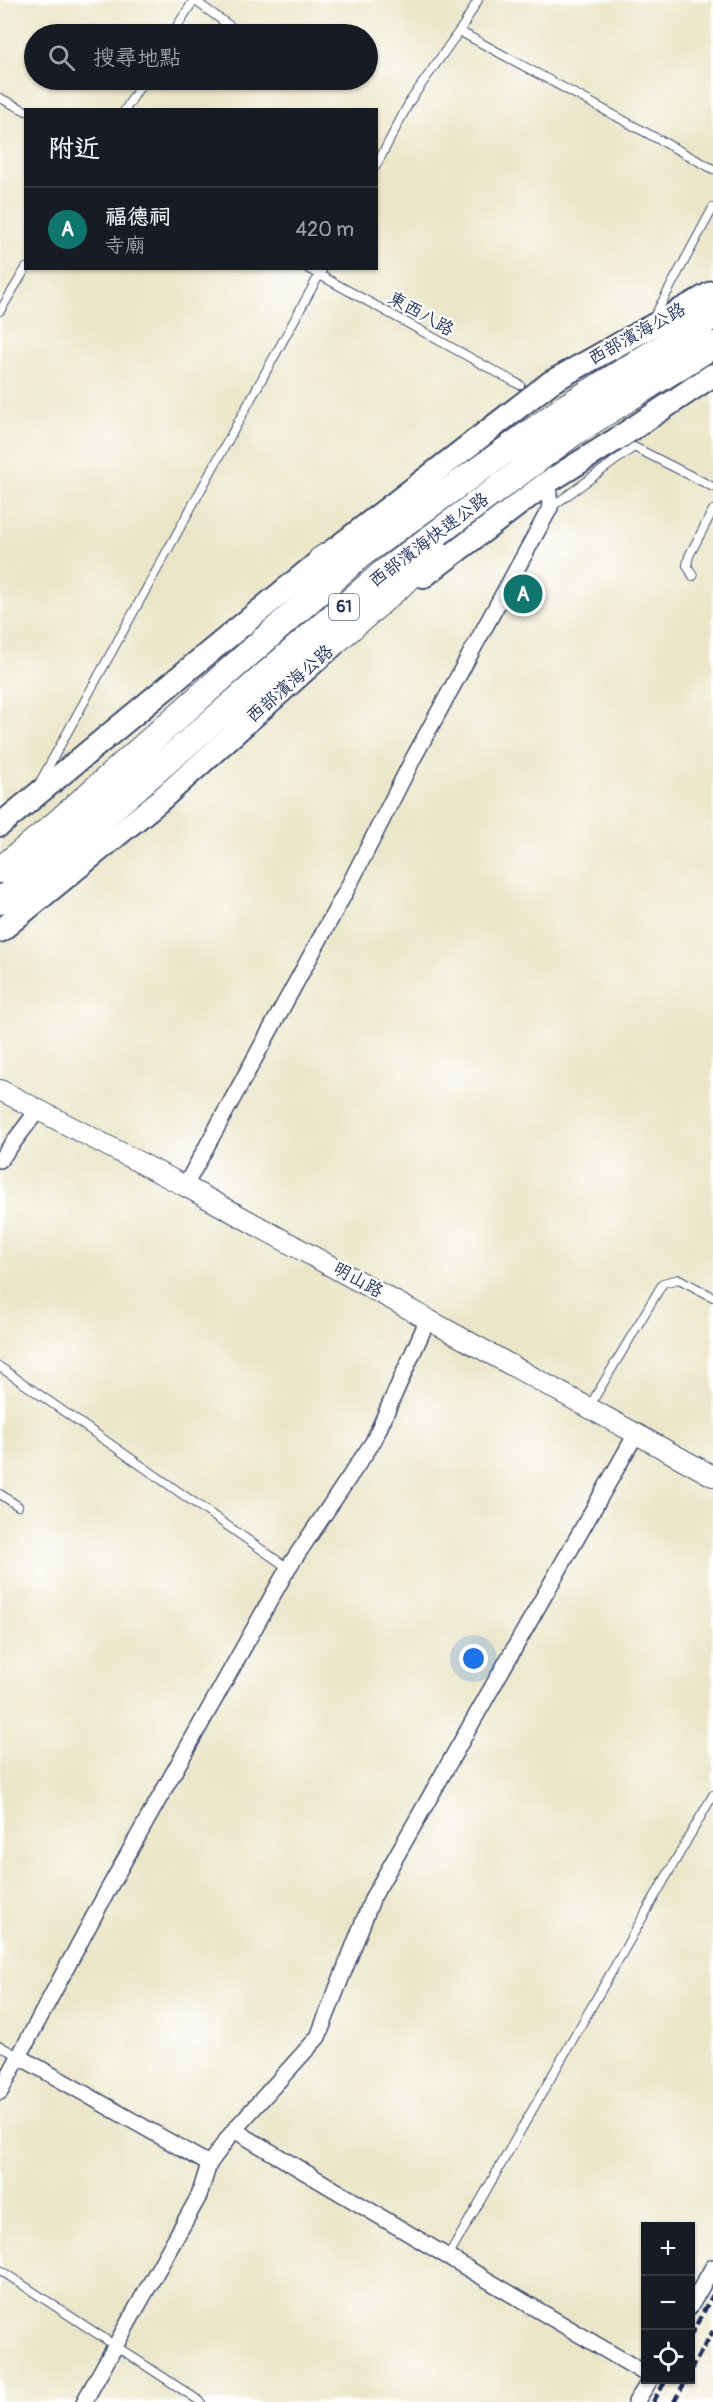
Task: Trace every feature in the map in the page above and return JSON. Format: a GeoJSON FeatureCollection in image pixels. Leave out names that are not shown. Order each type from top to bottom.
{"type":"FeatureCollection","features":[{"type":"Feature","properties":{"kind":"highway","name":"西部濱海快速公路"},"geometry":{"type":"LineString","coordinates":[[0,870],[63,818],[360,555],[566,408],[713,316]]}},
{"type":"Feature","properties":{"kind":"highway","name":"西部濱海快速公路"},"geometry":{"type":"LineString","coordinates":[[0,901],[62,852],[382,574],[573,433],[713,345]]}},
{"type":"Feature","properties":{"kind":"highway"},"geometry":{"type":"LineString","coordinates":[[321,560],[566,408]]}},
{"type":"Feature","properties":{"kind":"highway"},"geometry":{"type":"LineString","coordinates":[[320,655],[573,433]]}},
{"type":"Feature","properties":{"kind":"main road","name":"西部濱海公路"},"geometry":{"type":"LineString","coordinates":[[0,825],[321,560],[551,382],[713,292]]}},
{"type":"Feature","properties":{"kind":"main road","name":"西部濱海公路"},"geometry":{"type":"LineString","coordinates":[[0,931],[158,802],[320,655],[548,482],[713,375]]}},
{"type":"Feature","properties":{"kind":"street"},"geometry":{"type":"LineString","coordinates":[[185,1186],[346,891],[414,757],[550,508],[548,482]]}},
{"type":"Feature","properties":{"kind":"street","name":"明山路"},"geometry":{"type":"LineString","coordinates":[[0,1090],[185,1186],[713,1476]]}},
{"type":"Feature","properties":{"kind":"street"},"geometry":{"type":"LineString","coordinates":[[0,1160],[38,1110]]}},
{"type":"Feature","properties":{"kind":"street"},"geometry":{"type":"LineString","coordinates":[[0,2092],[108,1888],[288,1568],[373,1442],[428,1319]]}},
{"type":"Feature","properties":{"kind":"street"},"geometry":{"type":"LineString","coordinates":[[84,2402],[199,2196],[209,2164],[234,2130],[318,2037],[373,1897],[636,1434]]}},
{"type":"Feature","properties":{"kind":"street"},"geometry":{"type":"LineString","coordinates":[[20,2057],[209,2164]]}},
{"type":"Feature","properties":{"kind":"street"},"geometry":{"type":"LineString","coordinates":[[234,2130],[641,2372]]}},
{"type":"Feature","properties":{"kind":"street"},"geometry":{"type":"LineString","coordinates":[[695,2298],[713,2267]]}},
{"type":"Feature","properties":{"kind":"street"},"geometry":{"type":"LineString","coordinates":[[636,2402],[647,2384]]}},
{"type":"Feature","properties":{"kind":"lane"},"geometry":{"type":"LineString","coordinates":[[178,24],[194,0],[227,24]]}},
{"type":"Feature","properties":{"kind":"lane"},"geometry":{"type":"LineString","coordinates":[[378,162],[410,100],[478,0]]}},
{"type":"Feature","properties":{"kind":"lane"},"geometry":{"type":"LineString","coordinates":[[459,31],[713,169]]}},
{"type":"Feature","properties":{"kind":"lane"},"geometry":{"type":"LineString","coordinates":[[126,108],[138,90]]}},
{"type":"Feature","properties":{"kind":"lane"},"geometry":{"type":"LineString","coordinates":[[0,98],[24,110]]}},
{"type":"Feature","properties":{"kind":"lane"},"geometry":{"type":"LineString","coordinates":[[649,327],[713,208]]}},
{"type":"Feature","properties":{"kind":"lane"},"geometry":{"type":"LineString","coordinates":[[0,310],[25,270]]}},
{"type":"Feature","properties":{"kind":"lane"},"geometry":{"type":"LineString","coordinates":[[31,800],[321,272]]}},
{"type":"Feature","properties":{"kind":"lane","name":"東西八路"},"geometry":{"type":"LineString","coordinates":[[321,272],[520,385]]}},
{"type":"Feature","properties":{"kind":"lane"},"geometry":{"type":"LineString","coordinates":[[550,508],[634,447],[713,487]]}},
{"type":"Feature","properties":{"kind":"lane"},"geometry":{"type":"LineString","coordinates":[[693,576],[687,565],[688,556],[713,510]]}},
{"type":"Feature","properties":{"kind":"lane"},"geometry":{"type":"LineString","coordinates":[[590,1407],[663,1283],[679,1279],[713,1297]]}},
{"type":"Feature","properties":{"kind":"lane"},"geometry":{"type":"LineString","coordinates":[[0,1367],[288,1568]]}},
{"type":"Feature","properties":{"kind":"lane"},"geometry":{"type":"LineString","coordinates":[[0,1494],[18,1506]]}},
{"type":"Feature","properties":{"kind":"lane"},"geometry":{"type":"LineString","coordinates":[[448,2257],[713,1795]]}},
{"type":"Feature","properties":{"kind":"lane"},"geometry":{"type":"LineString","coordinates":[[0,2046],[20,2057]]}},
{"type":"Feature","properties":{"kind":"lane"},"geometry":{"type":"LineString","coordinates":[[0,2270],[201,2402]]}},
{"type":"Feature","properties":{"kind":"railway"},"geometry":{"type":"LineString","coordinates":[[693,2330],[713,2295]]}},
{"type":"Feature","properties":{"kind":"railway"},"geometry":{"type":"LineString","coordinates":[[695,2362],[713,2331]]}},
{"type":"Feature","properties":{"kind":"railway"},"geometry":{"type":"LineString","coordinates":[[653,2402],[664,2384]]}},
{"type":"Feature","properties":{"kind":"railway"},"geometry":{"type":"LineString","coordinates":[[674,2402],[684,2384]]}},
{"type":"Feature","properties":{"kind":"place","name":"福德祠"},"geometry":{"type":"Point","coordinates":[523,594]}}]}
